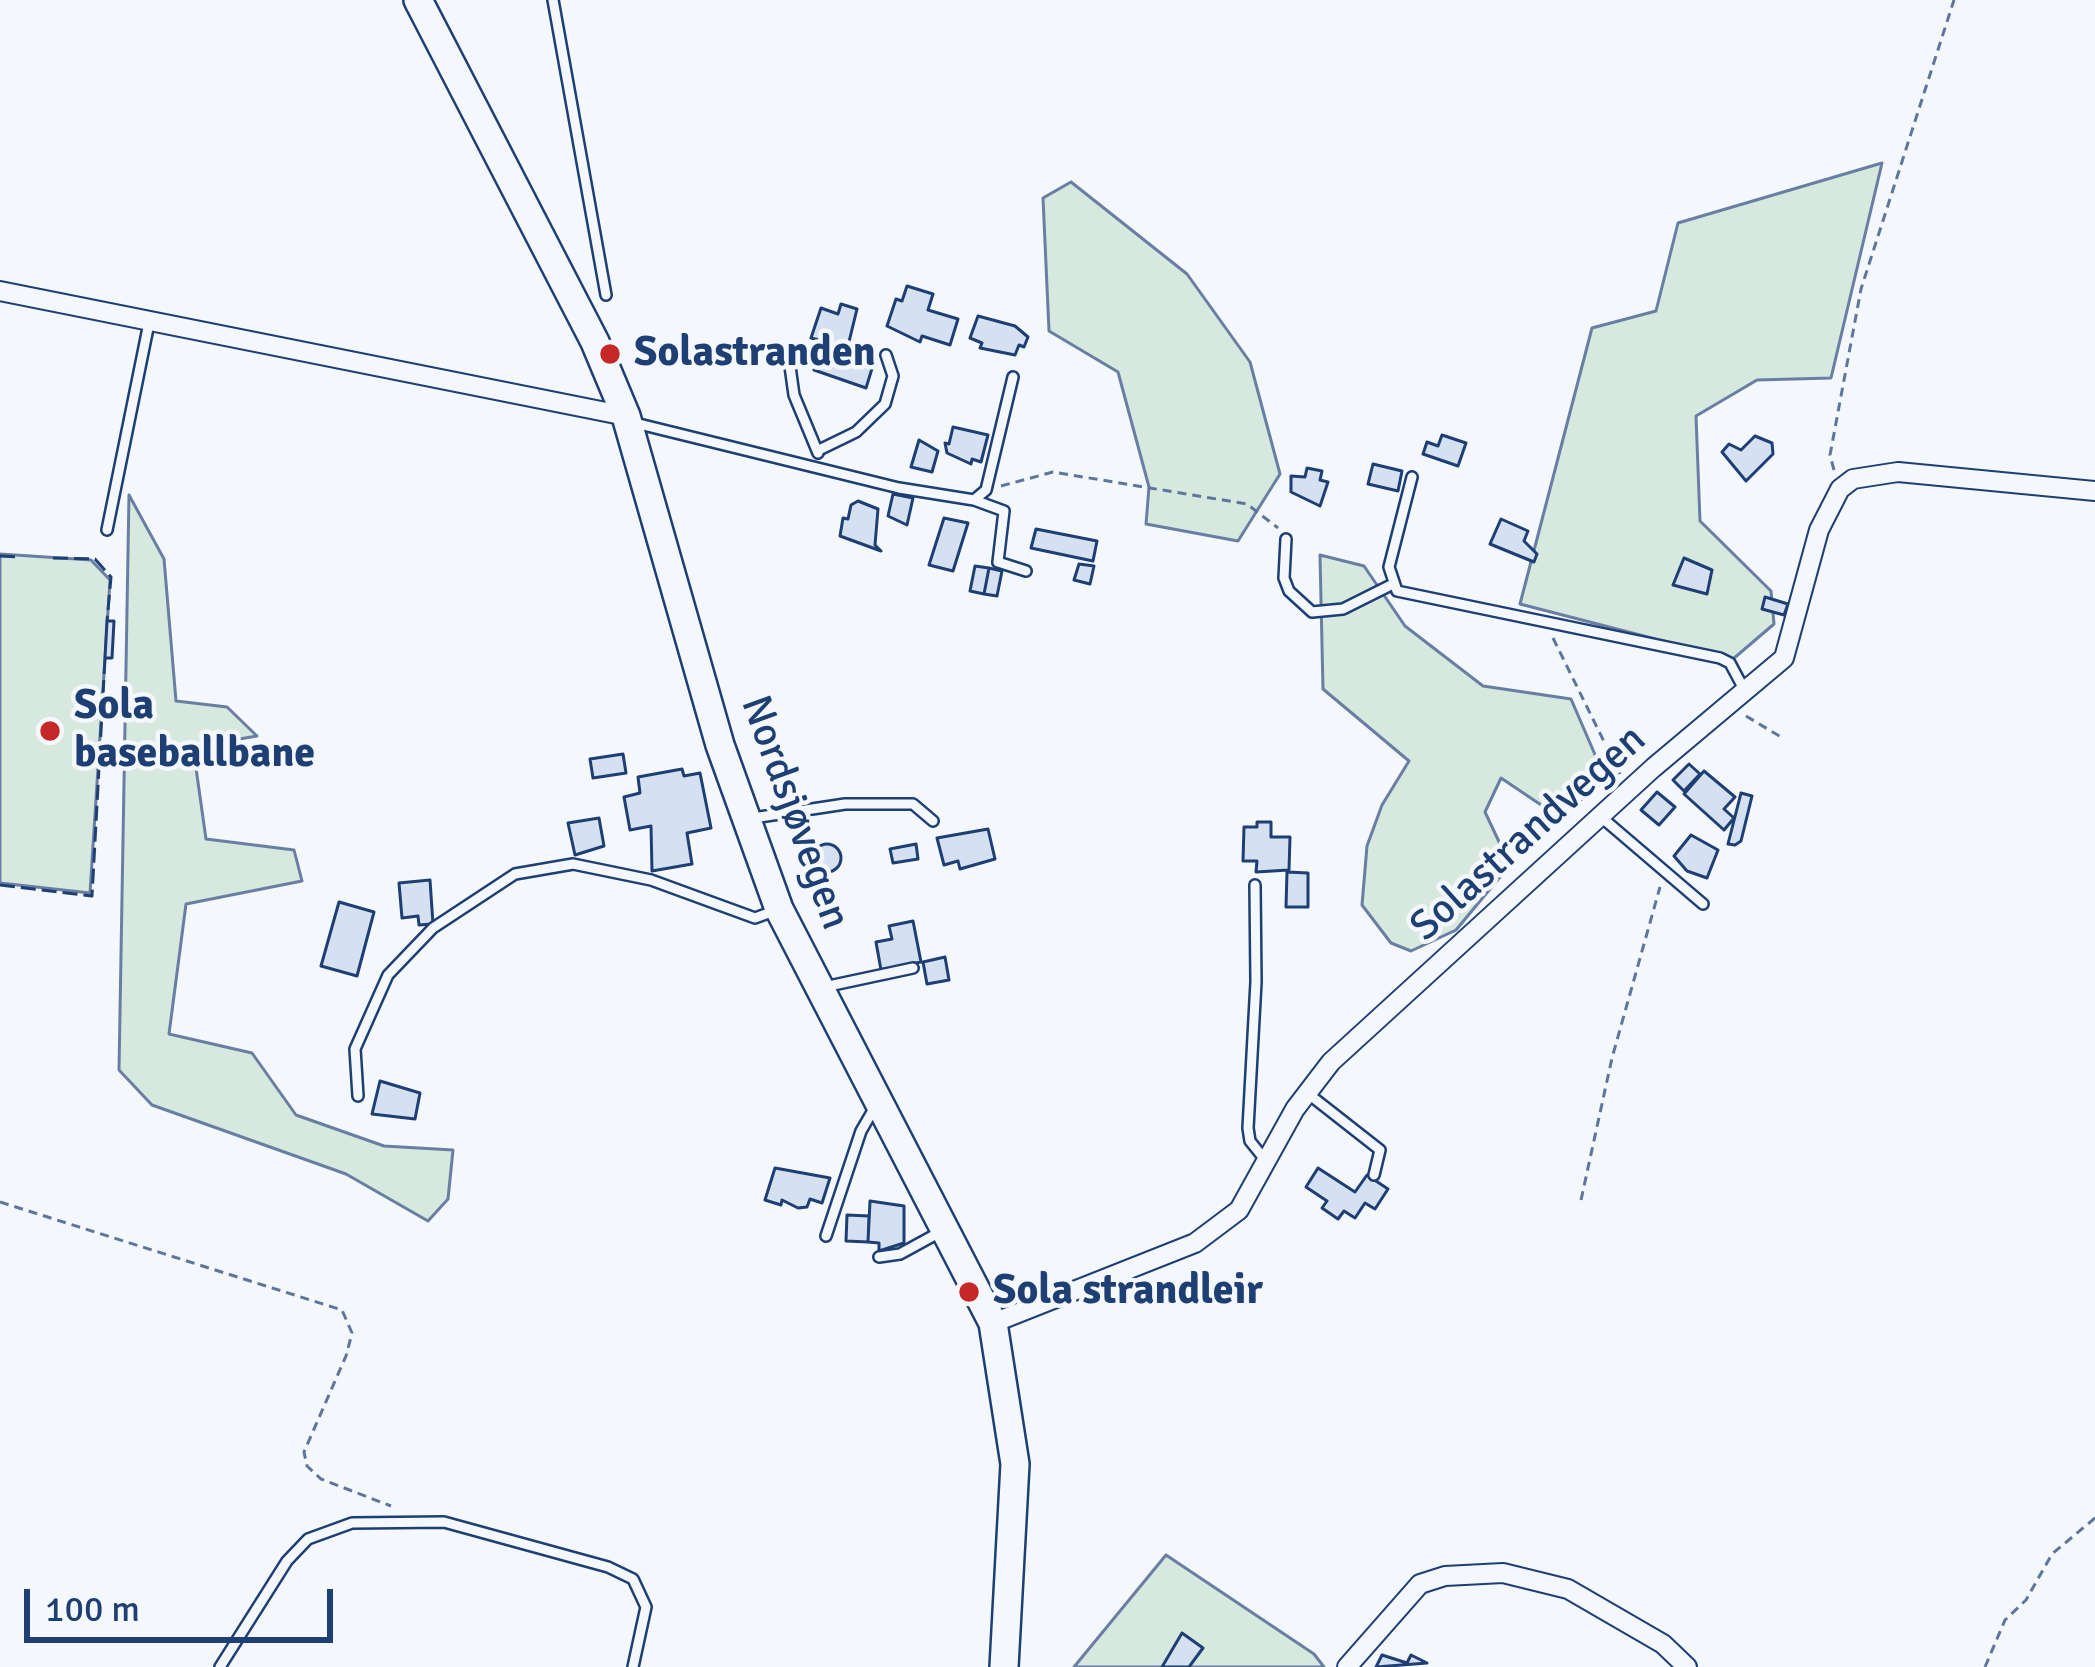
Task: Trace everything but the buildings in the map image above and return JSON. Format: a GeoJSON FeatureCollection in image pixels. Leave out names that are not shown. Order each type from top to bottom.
{"type":"FeatureCollection","features":[{"type":"Feature","properties":{"kind":"street","name":"Nordsjøvegen"},"geometry":{"type":"LineString","coordinates":[[418,0],[595,342],[626,416],[744,820],[779,909],[994,1323],[1015,1464],[1004,1667]]}},
{"type":"Feature","properties":{"kind":"street"},"geometry":{"type":"LineString","coordinates":[[0,290],[626,416]]}},
{"type":"Feature","properties":{"kind":"street"},"geometry":{"type":"LineString","coordinates":[[1840,489],[1872,473],[1898,472],[2095,491]]}},
{"type":"Feature","properties":{"kind":"street","name":"Solastrandvegen"},"geometry":{"type":"LineString","coordinates":[[994,1323],[1195,1243],[1239,1210],[1306,1092],[1361,1032],[1784,658],[1819,530],[1840,489]]}},
{"type":"Feature","properties":{"kind":"street"},"geometry":{"type":"LineString","coordinates":[[1347,1667],[1420,1585],[1444,1576],[1502,1573],[1568,1589],[1664,1644],[1687,1667]]}},
{"type":"Feature","properties":{"kind":"lane"},"geometry":{"type":"LineString","coordinates":[[553,0],[606,296]]}},
{"type":"Feature","properties":{"kind":"lane"},"geometry":{"type":"LineString","coordinates":[[107,530],[149,323]]}},
{"type":"Feature","properties":{"kind":"lane"},"geometry":{"type":"LineString","coordinates":[[788,352],[794,395],[819,450],[815,463]]}},
{"type":"Feature","properties":{"kind":"lane"},"geometry":{"type":"LineString","coordinates":[[819,450],[856,432],[885,404],[892,376],[886,355]]}},
{"type":"Feature","properties":{"kind":"lane"},"geometry":{"type":"LineString","coordinates":[[974,500],[986,490],[1013,377]]}},
{"type":"Feature","properties":{"kind":"lane"},"geometry":{"type":"LineString","coordinates":[[626,416],[644,429],[815,463],[1004,511],[998,562],[1026,571]]}},
{"type":"Feature","properties":{"kind":"lane"},"geometry":{"type":"LineString","coordinates":[[1391,585],[1389,567],[1412,477]]}},
{"type":"Feature","properties":{"kind":"lane"},"geometry":{"type":"LineString","coordinates":[[1286,539],[1283,578],[1289,591],[1312,612],[1343,609],[1391,585]]}},
{"type":"Feature","properties":{"kind":"lane"},"geometry":{"type":"LineString","coordinates":[[1391,585],[1410,596],[1720,658],[1730,663],[1745,692]]}},
{"type":"Feature","properties":{"kind":"lane"},"geometry":{"type":"LineString","coordinates":[[744,820],[845,804],[913,804],[933,820]]}},
{"type":"Feature","properties":{"kind":"lane"},"geometry":{"type":"LineString","coordinates":[[1600,816],[1702,904]]}},
{"type":"Feature","properties":{"kind":"lane"},"geometry":{"type":"LineString","coordinates":[[358,1096],[355,1049],[388,975],[433,928],[515,874],[573,864],[651,880],[755,918],[779,909]]}},
{"type":"Feature","properties":{"kind":"lane"},"geometry":{"type":"LineString","coordinates":[[1255,885],[1256,982],[1248,1128],[1256,1152],[1269,1163]]}},
{"type":"Feature","properties":{"kind":"lane"},"geometry":{"type":"LineString","coordinates":[[818,989],[913,968]]}},
{"type":"Feature","properties":{"kind":"lane"},"geometry":{"type":"LineString","coordinates":[[1306,1092],[1380,1150],[1374,1175]]}},
{"type":"Feature","properties":{"kind":"lane"},"geometry":{"type":"LineString","coordinates":[[826,1236],[861,1131],[878,1102]]}},
{"type":"Feature","properties":{"kind":"lane"},"geometry":{"type":"LineString","coordinates":[[879,1257],[916,1247],[946,1228]]}},
{"type":"Feature","properties":{"kind":"lane"},"geometry":{"type":"LineString","coordinates":[[220,1667],[287,1561],[308,1539],[352,1523],[444,1522],[608,1567],[633,1579],[646,1607],[633,1667]]}},
{"type":"Feature","properties":{"kind":"path"},"geometry":{"type":"LineString","coordinates":[[1840,489],[1830,454],[1861,289],[1954,0]]}},
{"type":"Feature","properties":{"kind":"path"},"geometry":{"type":"LineString","coordinates":[[986,490],[1053,472],[1182,493],[1246,504],[1270,518],[1286,539]]}},
{"type":"Feature","properties":{"kind":"path"},"geometry":{"type":"LineString","coordinates":[[1546,626],[1616,765]]}},
{"type":"Feature","properties":{"kind":"path"},"geometry":{"type":"LineString","coordinates":[[1724,709],[1780,737]]}},
{"type":"Feature","properties":{"kind":"path"},"geometry":{"type":"LineString","coordinates":[[1581,1200],[1612,1058],[1664,871]]}},
{"type":"Feature","properties":{"kind":"path"},"geometry":{"type":"LineString","coordinates":[[0,1202],[342,1310],[352,1333],[308,1434],[307,1466],[346,1492],[405,1510]]}},
{"type":"Feature","properties":{"kind":"path"},"geometry":{"type":"LineString","coordinates":[[1985,1667],[2005,1620],[2026,1600],[2052,1554],[2095,1518]]}},
{"type":"Feature","properties":{"kind":"shaded area"},"geometry":{"type":"Polygon","coordinates":[[[1882,163],[1831,378],[1757,380],[1696,416],[1700,521],[1771,591],[1774,624],[1733,659],[1520,604],[1592,328],[1656,311],[1678,223],[1882,163]]]}},
{"type":"Feature","properties":{"kind":"shaded area"},"geometry":{"type":"Polygon","coordinates":[[[1071,182],[1187,274],[1250,362],[1280,474],[1238,541],[1146,524],[1149,487],[1118,372],[1049,331],[1043,198],[1071,182]]]}},
{"type":"Feature","properties":{"kind":"shaded area"},"geometry":{"type":"Polygon","coordinates":[[[129,495],[164,559],[176,701],[227,707],[257,736],[193,747],[206,839],[294,850],[302,881],[186,904],[169,1034],[252,1053],[296,1115],[384,1146],[453,1150],[448,1199],[428,1221],[346,1174],[152,1105],[119,1070],[129,495]]]}},
{"type":"Feature","properties":{"kind":"shaded area","name":"Sola baseballbane"},"geometry":{"type":"Polygon","coordinates":[[[0,554],[91,560],[110,580],[90,893],[0,883],[0,554]]]}},
{"type":"Feature","properties":{"kind":"shaded area"},"geometry":{"type":"Polygon","coordinates":[[[1320,555],[1364,566],[1405,626],[1483,686],[1571,699],[1606,780],[1559,817],[1501,778],[1485,812],[1510,865],[1456,930],[1411,951],[1391,943],[1362,905],[1367,846],[1382,805],[1409,761],[1323,689],[1320,555]]]}},
{"type":"Feature","properties":{"kind":"shaded area"},"geometry":{"type":"Polygon","coordinates":[[[1166,1555],[1314,1654],[1324,1667],[1074,1667],[1166,1555]]]}},
{"type":"Feature","properties":{"kind":"fence"},"geometry":{"type":"LineString","coordinates":[[0,556],[21,557]]}},
{"type":"Feature","properties":{"kind":"fence"},"geometry":{"type":"LineString","coordinates":[[53,558],[95,559],[111,577],[107,621]]}},
{"type":"Feature","properties":{"kind":"fence"},"geometry":{"type":"LineString","coordinates":[[0,885],[92,896],[105,658]]}},
{"type":"Feature","properties":{"kind":"place","name":"Solastranden"},"geometry":{"type":"Point","coordinates":[610,354]}},
{"type":"Feature","properties":{"kind":"place","name":"Sola baseballbane"},"geometry":{"type":"Point","coordinates":[50,731]}},
{"type":"Feature","properties":{"kind":"place","name":"Sola strandleir"},"geometry":{"type":"Point","coordinates":[969,1292]}}]}
